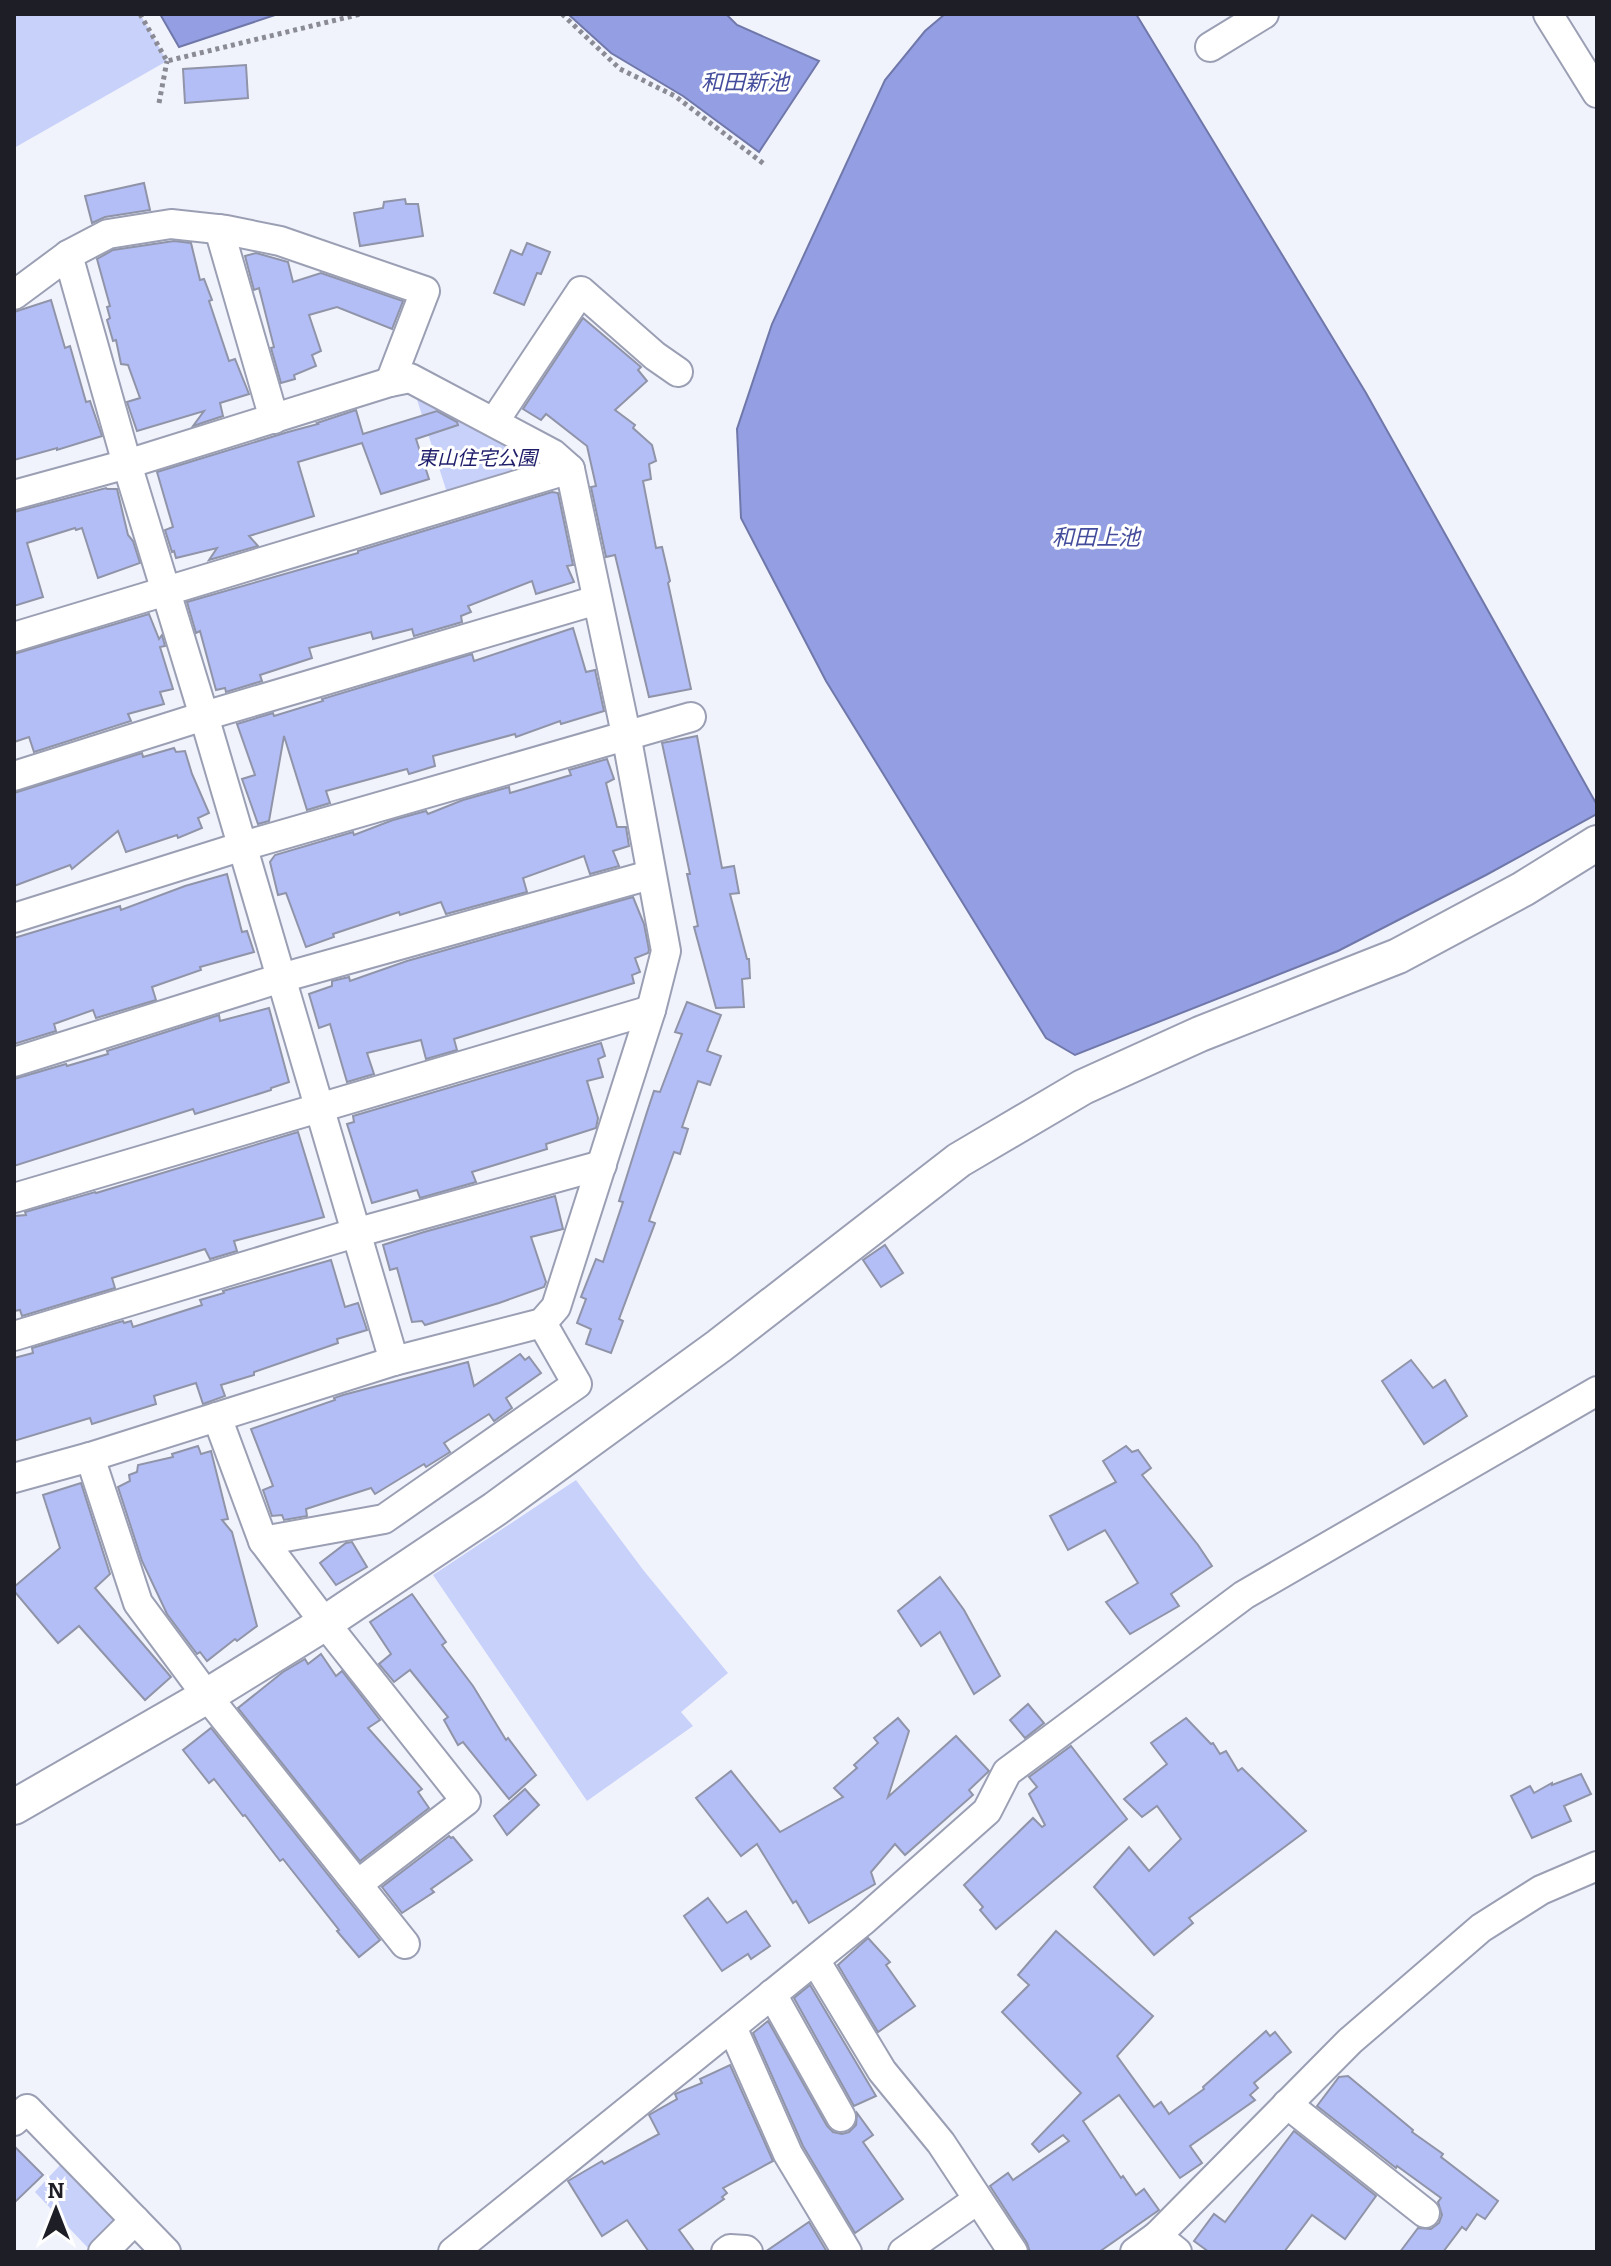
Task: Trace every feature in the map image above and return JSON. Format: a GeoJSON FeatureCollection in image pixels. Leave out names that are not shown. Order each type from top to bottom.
{"type":"FeatureCollection","features":[{"type":"Feature","properties":{"kind":"street"},"geometry":{"type":"LineString","coordinates":[[1210,47],[1264,14]]}},
{"type":"Feature","properties":{"kind":"street"},"geometry":{"type":"LineString","coordinates":[[1548,14],[1597,93]]}},
{"type":"Feature","properties":{"kind":"street"},"geometry":{"type":"LineString","coordinates":[[14,295],[68,255],[108,234],[171,224],[219,229],[280,241],[425,291],[390,382]]}},
{"type":"Feature","properties":{"kind":"street"},"geometry":{"type":"LineString","coordinates":[[219,229],[274,419]]}},
{"type":"Feature","properties":{"kind":"street"},"geometry":{"type":"LineString","coordinates":[[68,255],[127,464],[394,1361]]}},
{"type":"Feature","properties":{"kind":"street"},"geometry":{"type":"LineString","coordinates":[[494,422],[581,291],[655,356],[678,372]]}},
{"type":"Feature","properties":{"kind":"street"},"geometry":{"type":"LineString","coordinates":[[14,495],[410,378],[553,454],[570,469],[626,734],[666,951],[651,1010],[556,1307],[542,1323],[394,1361],[14,1478]]}},
{"type":"Feature","properties":{"kind":"street"},"geometry":{"type":"LineString","coordinates":[[14,637],[570,469]]}},
{"type":"Feature","properties":{"kind":"street"},"geometry":{"type":"LineString","coordinates":[[14,776],[204,716],[597,600]]}},
{"type":"Feature","properties":{"kind":"street"},"geometry":{"type":"LineString","coordinates":[[14,918],[243,846],[691,717]]}},
{"type":"Feature","properties":{"kind":"street"},"geometry":{"type":"LineString","coordinates":[[14,1807],[207,1696],[325,1623],[532,1482],[719,1346],[959,1160],[1083,1087],[1200,1034],[1398,956],[1523,889],[1597,843]]}},
{"type":"Feature","properties":{"kind":"street"},"geometry":{"type":"LineString","coordinates":[[14,1062],[281,978],[650,875]]}},
{"type":"Feature","properties":{"kind":"street"},"geometry":{"type":"LineString","coordinates":[[14,1198],[651,1010]]}},
{"type":"Feature","properties":{"kind":"street"},"geometry":{"type":"LineString","coordinates":[[14,1336],[355,1233],[602,1165]]}},
{"type":"Feature","properties":{"kind":"street"},"geometry":{"type":"LineString","coordinates":[[263,1541],[384,1519],[577,1384],[542,1323]]}},
{"type":"Feature","properties":{"kind":"street"},"geometry":{"type":"LineString","coordinates":[[453,2252],[864,1920],[987,1811],[1007,1772],[1244,1595],[1597,1391]]}},
{"type":"Feature","properties":{"kind":"street"},"geometry":{"type":"LineString","coordinates":[[217,1417],[263,1541],[466,1801],[358,1884]]}},
{"type":"Feature","properties":{"kind":"street"},"geometry":{"type":"LineString","coordinates":[[90,1457],[138,1603],[207,1696],[405,1944]]}},
{"type":"Feature","properties":{"kind":"street"},"geometry":{"type":"LineString","coordinates":[[1156,2247],[1287,2104],[1350,2041],[1481,1928],[1541,1890],[1597,1867]]}},
{"type":"Feature","properties":{"kind":"street"},"geometry":{"type":"LineString","coordinates":[[815,1960],[882,2071],[941,2143],[1013,2252]]}},
{"type":"Feature","properties":{"kind":"street"},"geometry":{"type":"LineString","coordinates":[[772,1994],[841,2117]]}},
{"type":"Feature","properties":{"kind":"street"},"geometry":{"type":"LineString","coordinates":[[732,2027],[788,2154],[847,2252]]}},
{"type":"Feature","properties":{"kind":"street"},"geometry":{"type":"LineString","coordinates":[[1287,2104],[1425,2213]]}},
{"type":"Feature","properties":{"kind":"street"},"geometry":{"type":"LineString","coordinates":[[14,2121],[27,2109],[166,2252]]}},
{"type":"Feature","properties":{"kind":"street"},"geometry":{"type":"LineString","coordinates":[[903,2252],[977,2200]]}},
{"type":"Feature","properties":{"kind":"street"},"geometry":{"type":"LineString","coordinates":[[103,2252],[135,2220]]}},
{"type":"Feature","properties":{"kind":"street"},"geometry":{"type":"LineString","coordinates":[[726,2252],[730,2249],[748,2252]]}},
{"type":"Feature","properties":{"kind":"path"},"geometry":{"type":"LineString","coordinates":[[140,14],[167,61],[159,103]]}},
{"type":"Feature","properties":{"kind":"path"},"geometry":{"type":"LineString","coordinates":[[167,61],[361,14]]}},
{"type":"Feature","properties":{"kind":"path"},"geometry":{"type":"LineString","coordinates":[[562,14],[620,69],[675,96],[764,164]]}},
{"type":"Feature","properties":{"kind":"green space"},"geometry":{"type":"Polygon","coordinates":[[[14,14],[140,14],[167,61],[14,148],[14,14]]]}},
{"type":"Feature","properties":{"kind":"green space","name":"東山住宅公園"},"geometry":{"type":"Polygon","coordinates":[[[410,378],[570,469],[451,505],[410,378]]]}},
{"type":"Feature","properties":{"kind":"green space"},"geometry":{"type":"Polygon","coordinates":[[[576,1480],[644,1571],[728,1673],[681,1712],[693,1726],[587,1801],[433,1575],[576,1480]]]}},
{"type":"Feature","properties":{"kind":"green space"},"geometry":{"type":"Polygon","coordinates":[[[62,2163],[116,2218],[116,2222],[88,2248],[35,2192],[62,2163]]]}},
{"type":"Feature","properties":{"kind":"water"},"geometry":{"type":"Polygon","coordinates":[[[160,14],[278,14],[179,47],[160,14]]]}},
{"type":"Feature","properties":{"kind":"water","name":"和田新池"},"geometry":{"type":"Polygon","coordinates":[[[568,14],[726,14],[737,25],[819,61],[759,152],[683,96],[611,53],[568,14]]]}},
{"type":"Feature","properties":{"kind":"water","name":"和田上池"},"geometry":{"type":"Polygon","coordinates":[[[945,14],[1136,14],[1366,393],[1597,805],[1597,814],[1338,951],[1075,1055],[1046,1038],[826,681],[741,518],[737,429],[772,324],[885,80],[925,31],[945,14]]]}},
{"type":"Feature","properties":{"kind":"building"},"geometry":{"type":"Polygon","coordinates":[[[246,65],[248,98],[185,103],[183,69],[246,65]]]}},
{"type":"Feature","properties":{"kind":"building"},"geometry":{"type":"Polygon","coordinates":[[[144,183],[150,210],[105,217],[92,223],[85,196],[144,183]]]}},
{"type":"Feature","properties":{"kind":"building"},"geometry":{"type":"Polygon","coordinates":[[[405,199],[406,204],[418,204],[423,236],[360,246],[354,213],[383,208],[384,202],[405,199]]]}},
{"type":"Feature","properties":{"kind":"building"},"geometry":{"type":"Polygon","coordinates":[[[174,241],[191,243],[200,280],[204,279],[212,300],[209,301],[229,361],[235,359],[249,394],[220,403],[223,416],[193,426],[204,411],[137,431],[127,402],[140,398],[128,365],[121,364],[116,340],[113,341],[107,320],[110,318],[107,307],[110,306],[97,259],[113,250],[174,241]]]}},
{"type":"Feature","properties":{"kind":"building"},"geometry":{"type":"Polygon","coordinates":[[[527,243],[550,252],[541,274],[537,273],[524,305],[494,293],[511,250],[522,255],[527,243]]]}},
{"type":"Feature","properties":{"kind":"building"},"geometry":{"type":"Polygon","coordinates":[[[256,253],[288,262],[293,282],[321,273],[403,301],[392,329],[337,307],[309,315],[321,351],[312,355],[316,366],[294,375],[295,379],[281,383],[259,288],[254,290],[245,256],[256,253]]]}},
{"type":"Feature","properties":{"kind":"building"},"geometry":{"type":"Polygon","coordinates":[[[51,300],[65,348],[70,346],[86,402],[90,401],[102,436],[14,460],[14,312],[51,300]]]}},
{"type":"Feature","properties":{"kind":"building"},"geometry":{"type":"Polygon","coordinates":[[[583,318],[641,367],[638,370],[647,381],[615,410],[635,425],[633,428],[652,445],[656,461],[649,464],[651,479],[643,481],[656,548],[662,547],[670,581],[691,689],[649,697],[615,555],[606,557],[591,487],[596,486],[587,446],[546,414],[541,420],[523,409],[583,318]]]}},
{"type":"Feature","properties":{"kind":"building"},"geometry":{"type":"Polygon","coordinates":[[[356,410],[363,434],[437,411],[458,425],[416,439],[429,479],[381,494],[362,443],[298,462],[314,516],[249,536],[258,546],[209,560],[217,548],[176,558],[165,530],[173,527],[157,472],[356,410]]]}},
{"type":"Feature","properties":{"kind":"building"},"geometry":{"type":"Polygon","coordinates":[[[106,488],[117,489],[128,535],[140,563],[98,578],[82,528],[27,543],[43,597],[14,606],[14,512],[106,488]]]}},
{"type":"Feature","properties":{"kind":"building"},"geometry":{"type":"Polygon","coordinates":[[[552,492],[558,493],[573,565],[567,566],[574,582],[536,594],[532,581],[468,606],[471,612],[461,616],[462,622],[414,636],[412,629],[373,639],[371,632],[309,648],[312,658],[260,675],[262,681],[226,692],[225,688],[216,690],[200,631],[196,633],[187,602],[358,553],[552,492]]]}},
{"type":"Feature","properties":{"kind":"building"},"geometry":{"type":"Polygon","coordinates":[[[149,614],[159,639],[162,635],[165,646],[160,647],[173,689],[160,692],[164,704],[128,714],[131,721],[34,752],[29,737],[14,742],[14,654],[149,614]]]}},
{"type":"Feature","properties":{"kind":"building"},"geometry":{"type":"Polygon","coordinates":[[[573,628],[586,672],[595,670],[604,711],[561,724],[560,721],[516,737],[515,734],[433,756],[435,766],[409,774],[407,769],[326,791],[330,803],[307,810],[284,736],[269,821],[258,824],[242,779],[255,775],[237,724],[273,713],[274,716],[472,654],[474,661],[573,628]]]}},
{"type":"Feature","properties":{"kind":"building"},"geometry":{"type":"Polygon","coordinates":[[[697,736],[722,868],[734,866],[739,893],[730,894],[749,959],[750,978],[742,979],[744,1007],[716,1008],[694,927],[698,926],[687,874],[690,874],[662,743],[697,736]]]}},
{"type":"Feature","properties":{"kind":"building"},"geometry":{"type":"Polygon","coordinates":[[[174,748],[176,752],[185,751],[209,813],[198,818],[202,828],[126,852],[118,831],[72,869],[70,865],[14,886],[14,793],[142,753],[143,757],[174,748]]]}},
{"type":"Feature","properties":{"kind":"building"},"geometry":{"type":"Polygon","coordinates":[[[607,759],[614,779],[606,783],[617,827],[626,827],[629,846],[613,851],[619,866],[590,874],[584,856],[523,878],[527,892],[446,914],[441,902],[400,915],[399,912],[333,934],[334,937],[306,947],[286,893],[278,895],[270,862],[275,855],[353,832],[354,835],[426,811],[428,814],[509,787],[510,793],[571,775],[569,770],[607,759]]]}},
{"type":"Feature","properties":{"kind":"building"},"geometry":{"type":"Polygon","coordinates":[[[227,874],[242,932],[247,931],[254,952],[200,967],[201,970],[152,987],[156,1000],[96,1018],[93,1010],[54,1024],[56,1031],[14,1044],[14,938],[120,906],[121,910],[227,874]]]}},
{"type":"Feature","properties":{"kind":"building"},"geometry":{"type":"Polygon","coordinates":[[[633,897],[644,924],[649,950],[635,958],[640,972],[632,975],[634,983],[454,1039],[457,1050],[426,1059],[421,1040],[367,1053],[374,1074],[347,1082],[330,1024],[319,1028],[309,994],[332,986],[332,981],[349,977],[350,981],[407,961],[633,897]]]}},
{"type":"Feature","properties":{"kind":"building"},"geometry":{"type":"Polygon","coordinates":[[[687,1002],[721,1015],[707,1051],[721,1056],[710,1085],[698,1081],[682,1127],[688,1129],[680,1154],[674,1152],[649,1221],[655,1223],[619,1319],[623,1321],[611,1353],[586,1344],[591,1329],[577,1323],[586,1299],[581,1297],[596,1259],[603,1262],[654,1091],[660,1092],[682,1034],[675,1032],[687,1002]]]}},
{"type":"Feature","properties":{"kind":"building"},"geometry":{"type":"Polygon","coordinates":[[[269,1008],[289,1082],[195,1114],[193,1109],[14,1166],[14,1079],[108,1054],[107,1051],[219,1015],[220,1021],[269,1008]]]}},
{"type":"Feature","properties":{"kind":"building"},"geometry":{"type":"Polygon","coordinates":[[[601,1043],[605,1056],[598,1059],[603,1077],[587,1081],[598,1118],[596,1128],[546,1144],[547,1149],[472,1172],[476,1182],[420,1198],[417,1190],[372,1203],[347,1124],[354,1122],[353,1116],[601,1043]]]}},
{"type":"Feature","properties":{"kind":"building"},"geometry":{"type":"Polygon","coordinates":[[[298,1132],[324,1217],[234,1241],[237,1251],[210,1259],[205,1249],[112,1278],[115,1288],[22,1316],[20,1310],[14,1311],[14,1216],[26,1215],[25,1212],[298,1132]]]}},
{"type":"Feature","properties":{"kind":"building"},"geometry":{"type":"Polygon","coordinates":[[[555,1196],[563,1229],[531,1237],[546,1282],[544,1287],[425,1325],[422,1321],[412,1322],[397,1268],[390,1270],[383,1245],[555,1196]]]}},
{"type":"Feature","properties":{"kind":"building"},"geometry":{"type":"Polygon","coordinates":[[[885,1245],[903,1273],[881,1287],[863,1260],[885,1245]]]}},
{"type":"Feature","properties":{"kind":"building"},"geometry":{"type":"Polygon","coordinates":[[[331,1260],[345,1307],[358,1303],[367,1330],[221,1385],[225,1396],[203,1404],[196,1383],[154,1396],[156,1404],[92,1424],[90,1418],[14,1441],[14,1358],[33,1353],[32,1348],[123,1321],[131,1321],[133,1327],[202,1305],[200,1300],[223,1291],[331,1260]]]}},
{"type":"Feature","properties":{"kind":"building"},"geometry":{"type":"Polygon","coordinates":[[[520,1354],[525,1360],[529,1357],[541,1373],[506,1398],[512,1408],[494,1421],[489,1414],[444,1443],[450,1452],[375,1494],[371,1488],[306,1509],[307,1516],[284,1520],[282,1515],[272,1516],[263,1490],[273,1486],[251,1429],[343,1395],[468,1362],[474,1386],[520,1354]]]}},
{"type":"Feature","properties":{"kind":"building"},"geometry":{"type":"Polygon","coordinates":[[[1411,1360],[1433,1388],[1445,1380],[1467,1416],[1424,1444],[1382,1381],[1411,1360]]]}},
{"type":"Feature","properties":{"kind":"building"},"geometry":{"type":"Polygon","coordinates":[[[198,1446],[201,1454],[211,1451],[228,1519],[222,1520],[232,1532],[257,1626],[207,1661],[200,1652],[197,1654],[167,1614],[142,1561],[118,1487],[130,1481],[129,1475],[137,1472],[138,1465],[173,1457],[172,1454],[198,1446]]]}},
{"type":"Feature","properties":{"kind":"building"},"geometry":{"type":"Polygon","coordinates":[[[1126,1446],[1132,1452],[1138,1450],[1151,1468],[1142,1475],[1212,1566],[1171,1594],[1179,1606],[1130,1634],[1106,1602],[1138,1583],[1105,1530],[1068,1550],[1050,1516],[1116,1482],[1103,1461],[1126,1446]]]}},
{"type":"Feature","properties":{"kind":"building"},"geometry":{"type":"Polygon","coordinates":[[[81,1483],[110,1574],[95,1588],[171,1677],[145,1700],[79,1626],[58,1643],[14,1591],[14,1587],[60,1548],[43,1495],[81,1483]]]}},
{"type":"Feature","properties":{"kind":"building"},"geometry":{"type":"Polygon","coordinates":[[[352,1542],[367,1567],[336,1585],[320,1563],[346,1543],[352,1542]]]}},
{"type":"Feature","properties":{"kind":"building"},"geometry":{"type":"Polygon","coordinates":[[[940,1577],[964,1610],[1000,1676],[974,1694],[940,1632],[921,1646],[898,1611],[940,1577]]]}},
{"type":"Feature","properties":{"kind":"building"},"geometry":{"type":"Polygon","coordinates":[[[412,1594],[446,1642],[442,1645],[473,1686],[506,1740],[508,1738],[536,1775],[509,1799],[463,1742],[458,1745],[444,1720],[448,1717],[410,1670],[394,1682],[379,1664],[391,1654],[370,1622],[412,1594]]]}},
{"type":"Feature","properties":{"kind":"building"},"geometry":{"type":"Polygon","coordinates":[[[321,1654],[336,1676],[342,1671],[380,1720],[368,1728],[422,1789],[418,1792],[429,1808],[360,1861],[238,1708],[283,1672],[305,1659],[308,1664],[321,1654]]]}},
{"type":"Feature","properties":{"kind":"building"},"geometry":{"type":"Polygon","coordinates":[[[1028,1704],[1044,1723],[1025,1738],[1010,1720],[1028,1704]]]}},
{"type":"Feature","properties":{"kind":"building"},"geometry":{"type":"Polygon","coordinates":[[[898,1718],[909,1731],[888,1797],[956,1736],[989,1771],[969,1790],[973,1795],[905,1855],[895,1844],[871,1872],[875,1884],[809,1923],[757,1844],[741,1856],[696,1798],[731,1771],[780,1832],[843,1797],[834,1788],[857,1768],[854,1765],[878,1743],[874,1738],[898,1718]]]}},
{"type":"Feature","properties":{"kind":"building"},"geometry":{"type":"Polygon","coordinates":[[[1186,1718],[1213,1743],[1220,1754],[1226,1751],[1238,1771],[1242,1768],[1306,1831],[1189,1918],[1193,1923],[1154,1955],[1094,1887],[1129,1847],[1149,1871],[1181,1839],[1157,1806],[1142,1817],[1124,1799],[1167,1764],[1151,1743],[1186,1718]]]}},
{"type":"Feature","properties":{"kind":"building"},"geometry":{"type":"Polygon","coordinates":[[[211,1728],[380,1940],[359,1957],[283,1859],[280,1861],[214,1779],[209,1783],[183,1750],[211,1728]]]}},
{"type":"Feature","properties":{"kind":"building"},"geometry":{"type":"Polygon","coordinates":[[[1071,1746],[1127,1819],[996,1929],[980,1910],[983,1907],[964,1885],[1033,1818],[1042,1827],[1045,1825],[1029,1794],[1037,1787],[1029,1777],[1071,1746]]]}},
{"type":"Feature","properties":{"kind":"building"},"geometry":{"type":"Polygon","coordinates":[[[1581,1774],[1591,1794],[1564,1806],[1571,1821],[1532,1838],[1511,1796],[1530,1786],[1534,1793],[1552,1783],[1581,1774]]]}},
{"type":"Feature","properties":{"kind":"building"},"geometry":{"type":"Polygon","coordinates":[[[525,1789],[539,1805],[507,1835],[494,1816],[525,1789]]]}},
{"type":"Feature","properties":{"kind":"building"},"geometry":{"type":"Polygon","coordinates":[[[449,1836],[472,1860],[431,1889],[434,1892],[402,1913],[382,1887],[449,1836]]]}},
{"type":"Feature","properties":{"kind":"building"},"geometry":{"type":"Polygon","coordinates":[[[708,1898],[727,1923],[746,1911],[770,1946],[751,1959],[748,1954],[722,1971],[684,1916],[708,1898]]]}},
{"type":"Feature","properties":{"kind":"building"},"geometry":{"type":"Polygon","coordinates":[[[1056,1931],[1153,2016],[1117,2056],[1154,2107],[1161,2102],[1169,2114],[1204,2089],[1266,2031],[1270,2036],[1275,2032],[1291,2052],[1254,2083],[1258,2088],[1250,2095],[1255,2100],[1190,2146],[1202,2163],[1180,2178],[1119,2095],[1083,2121],[1121,2178],[1123,2176],[1136,2195],[1144,2189],[1159,2210],[1099,2252],[1030,2252],[990,2186],[1008,2173],[1013,2180],[1069,2141],[1063,2135],[1039,2152],[1032,2144],[1081,2093],[1002,2012],[1029,1985],[1018,1975],[1056,1931]]]}},
{"type":"Feature","properties":{"kind":"building"},"geometry":{"type":"Polygon","coordinates":[[[868,1938],[890,1962],[886,1965],[915,2006],[878,2032],[838,1965],[868,1938]]]}},
{"type":"Feature","properties":{"kind":"building"},"geometry":{"type":"Polygon","coordinates":[[[810,1985],[876,2096],[854,2106],[794,1998],[810,1985]]]}},
{"type":"Feature","properties":{"kind":"building"},"geometry":{"type":"Polygon","coordinates":[[[768,2021],[827,2126],[833,2132],[849,2132],[856,2125],[857,2113],[873,2135],[863,2142],[903,2199],[855,2233],[803,2146],[753,2033],[768,2021]]]}},
{"type":"Feature","properties":{"kind":"building"},"geometry":{"type":"Polygon","coordinates":[[[730,2065],[773,2161],[723,2188],[727,2193],[722,2197],[724,2199],[679,2230],[695,2252],[649,2252],[627,2220],[602,2236],[568,2181],[659,2134],[649,2115],[677,2099],[675,2094],[702,2083],[700,2079],[730,2065]]]}},
{"type":"Feature","properties":{"kind":"building"},"geometry":{"type":"Polygon","coordinates":[[[1348,2076],[1412,2132],[1443,2154],[1441,2157],[1498,2201],[1485,2219],[1477,2214],[1466,2230],[1462,2227],[1443,2252],[1400,2252],[1418,2228],[1431,2229],[1439,2223],[1442,2215],[1438,2202],[1441,2198],[1396,2168],[1317,2106],[1339,2077],[1348,2076]]]}},
{"type":"Feature","properties":{"kind":"building"},"geometry":{"type":"Polygon","coordinates":[[[1294,2131],[1376,2196],[1345,2239],[1312,2215],[1284,2252],[1209,2252],[1194,2241],[1214,2214],[1225,2222],[1294,2131]]]}},
{"type":"Feature","properties":{"kind":"building"},"geometry":{"type":"Polygon","coordinates":[[[14,2146],[43,2175],[14,2203],[14,2146]]]}},
{"type":"Feature","properties":{"kind":"building"},"geometry":{"type":"Polygon","coordinates":[[[809,2222],[827,2252],[765,2252],[809,2222]]]}}]}
